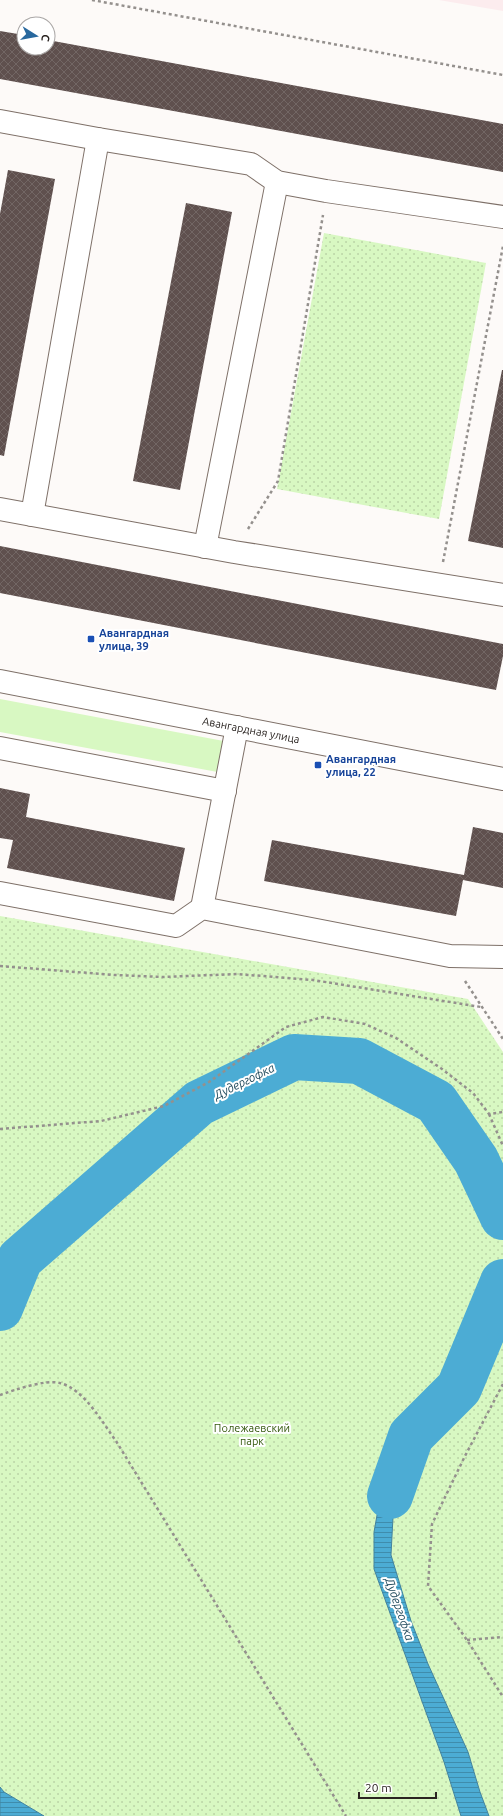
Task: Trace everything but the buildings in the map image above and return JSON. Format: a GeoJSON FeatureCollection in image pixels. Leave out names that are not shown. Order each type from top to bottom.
{"type":"FeatureCollection","features":[{"type":"Feature","properties":{"kind":"street"},"geometry":{"type":"LineString","coordinates":[[0,121],[251,164],[277,182],[326,191],[503,217]]}},
{"type":"Feature","properties":{"kind":"street"},"geometry":{"type":"LineString","coordinates":[[32,515],[98,139]]}},
{"type":"Feature","properties":{"kind":"street"},"geometry":{"type":"LineString","coordinates":[[205,547],[277,182]]}},
{"type":"Feature","properties":{"kind":"street"},"geometry":{"type":"LineString","coordinates":[[0,509],[234,552],[503,595]]}},
{"type":"Feature","properties":{"kind":"street","name":"Авангардная улица"},"geometry":{"type":"LineString","coordinates":[[0,681],[503,779]]}},
{"type":"Feature","properties":{"kind":"street"},"geometry":{"type":"LineString","coordinates":[[0,893],[176,926],[202,908],[237,727]]}},
{"type":"Feature","properties":{"kind":"street"},"geometry":{"type":"LineString","coordinates":[[0,748],[225,791]]}},
{"type":"Feature","properties":{"kind":"street"},"geometry":{"type":"LineString","coordinates":[[202,908],[450,956],[503,957]]}},
{"type":"Feature","properties":{"kind":"path"},"geometry":{"type":"LineString","coordinates":[[92,0],[503,75]]}},
{"type":"Feature","properties":{"kind":"path"},"geometry":{"type":"LineString","coordinates":[[234,552],[278,481],[310,296],[326,191]]}},
{"type":"Feature","properties":{"kind":"path"},"geometry":{"type":"LineString","coordinates":[[439,584],[503,246]]}},
{"type":"Feature","properties":{"kind":"path"},"geometry":{"type":"LineString","coordinates":[[450,956],[481,1007],[503,1039]]}},
{"type":"Feature","properties":{"kind":"path"},"geometry":{"type":"LineString","coordinates":[[0,966],[114,975],[164,977],[236,974],[305,979],[481,1007]]}},
{"type":"Feature","properties":{"kind":"path"},"geometry":{"type":"LineString","coordinates":[[0,1129],[100,1121],[164,1106],[209,1082],[286,1027],[323,1017],[365,1024],[396,1038],[442,1069],[473,1093],[490,1114],[503,1146]]}},
{"type":"Feature","properties":{"kind":"path"},"geometry":{"type":"LineString","coordinates":[[490,1114],[503,1112]]}},
{"type":"Feature","properties":{"kind":"path"},"geometry":{"type":"LineString","coordinates":[[0,1395],[30,1385],[59,1382],[82,1394],[116,1441],[346,1816]]}},
{"type":"Feature","properties":{"kind":"path"},"geometry":{"type":"LineString","coordinates":[[503,1384],[432,1524],[428,1586],[467,1640],[503,1697]]}},
{"type":"Feature","properties":{"kind":"path"},"geometry":{"type":"LineString","coordinates":[[467,1640],[503,1637]]}},
{"type":"Feature","properties":{"kind":"shaded area"},"geometry":{"type":"Polygon","coordinates":[[[439,0],[503,0],[503,11],[439,0]]]}},
{"type":"Feature","properties":{"kind":"green space"},"geometry":{"type":"Polygon","coordinates":[[[324,233],[486,263],[439,519],[277,489],[324,233]]]}},
{"type":"Feature","properties":{"kind":"green space"},"geometry":{"type":"Polygon","coordinates":[[[0,699],[229,742],[223,773],[0,732],[0,699]]]}},
{"type":"Feature","properties":{"kind":"green space","name":"Полежаевский парк"},"geometry":{"type":"Polygon","coordinates":[[[0,916],[468,999],[503,1052],[503,1816],[0,1816],[0,916]]]}},
{"type":"Feature","properties":{"kind":"water"},"geometry":{"type":"Polygon","coordinates":[[[403,1431],[421,1442],[402,1489],[393,1517],[391,1555],[411,1621],[428,1664],[468,1752],[489,1816],[461,1816],[444,1762],[374,1569],[374,1532],[383,1482],[403,1431]]]}},
{"type":"Feature","properties":{"kind":"water"},"geometry":{"type":"Polygon","coordinates":[[[0,1787],[4,1792],[44,1816],[0,1816],[0,1787]]]}},
{"type":"Feature","properties":{"kind":"waterway","name":"Дудергофка"},"geometry":{"type":"LineString","coordinates":[[0,1308],[20,1259],[199,1103],[294,1057],[359,1061],[436,1102],[476,1160],[503,1217]]}},
{"type":"Feature","properties":{"kind":"waterway","name":"Дудергофка"},"geometry":{"type":"LineString","coordinates":[[390,1496],[411,1436],[459,1388],[503,1282]]}},
{"type":"Feature","properties":{"kind":"place","name":"Авангардная улица, 39"},"geometry":{"type":"Point","coordinates":[91,639]}},
{"type":"Feature","properties":{"kind":"place","name":"Авангардная улица, 22"},"geometry":{"type":"Point","coordinates":[318,765]}}]}
